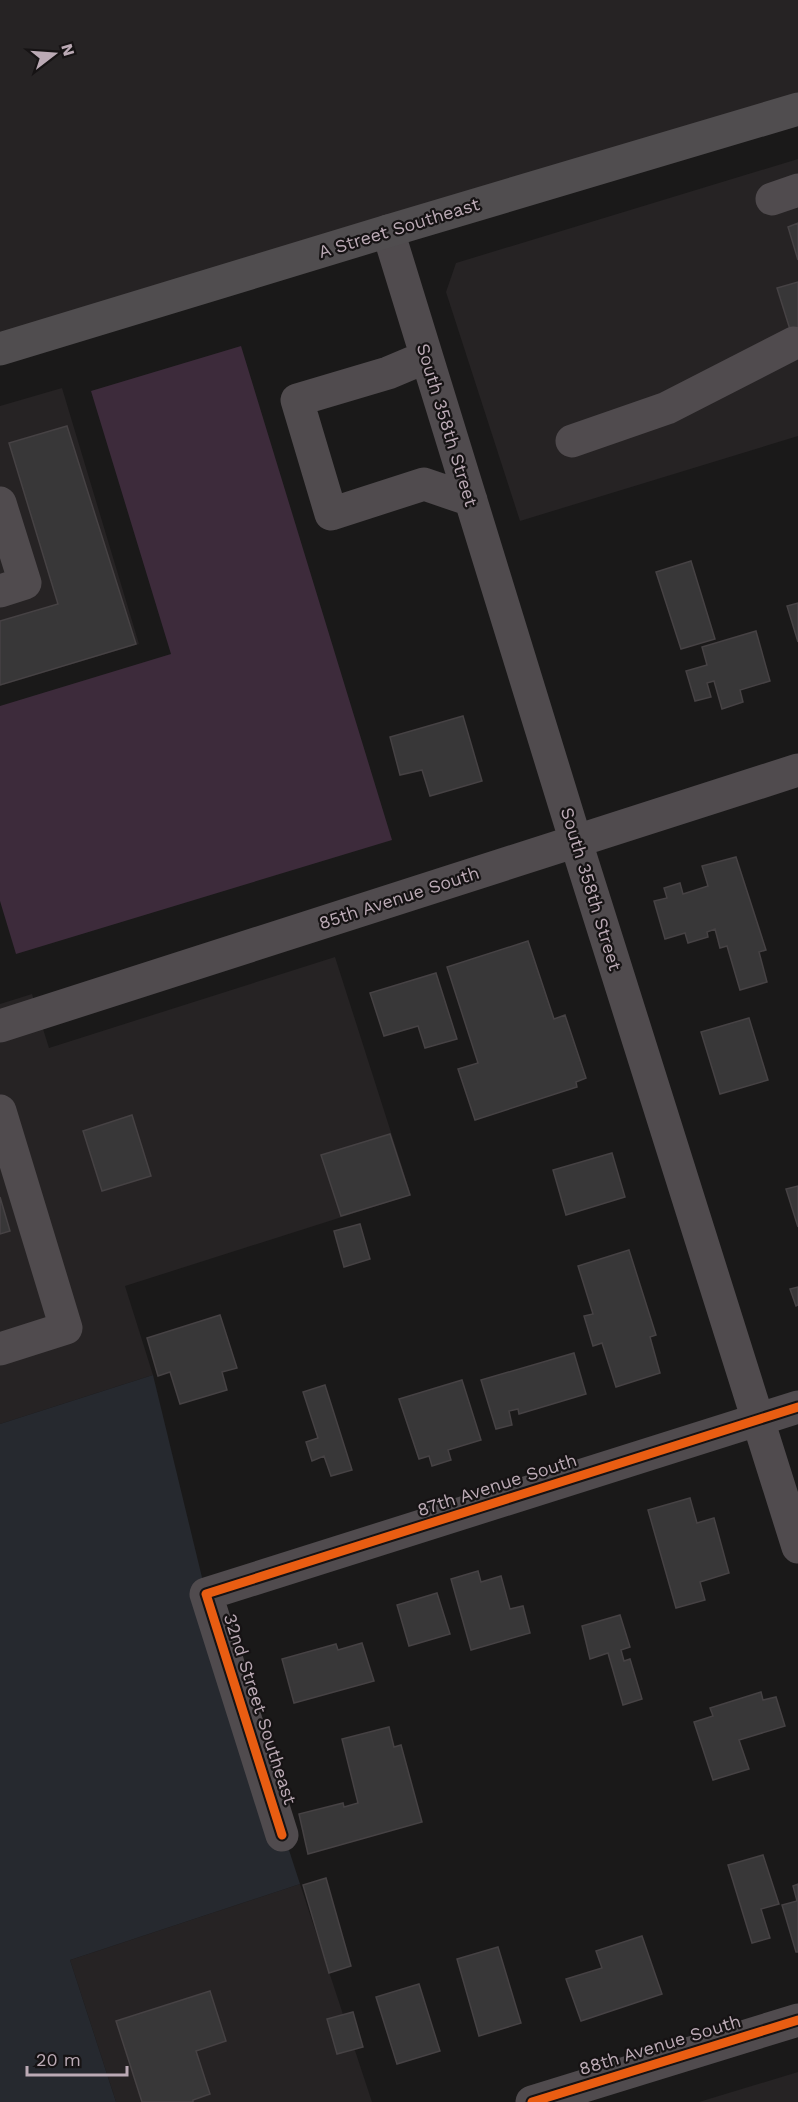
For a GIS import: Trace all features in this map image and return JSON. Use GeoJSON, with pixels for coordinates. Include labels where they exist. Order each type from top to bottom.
{"type":"FeatureCollection","features":[{"type":"Feature","properties":{"kind":"main road","name":"A Street Southeast"},"geometry":{"type":"LineString","coordinates":[[0,349],[798,109]]}},
{"type":"Feature","properties":{"kind":"street","name":"South 358th Street"},"geometry":{"type":"LineString","coordinates":[[388,231],[576,842],[798,1547]]}},
{"type":"Feature","properties":{"kind":"street"},"geometry":{"type":"LineString","coordinates":[[572,441],[667,408],[794,343]]}},
{"type":"Feature","properties":{"kind":"street"},"geometry":{"type":"LineString","coordinates":[[426,357],[388,373],[297,400],[331,514],[424,484],[471,500]]}},
{"type":"Feature","properties":{"kind":"street"},"geometry":{"type":"LineString","coordinates":[[0,503],[25,583],[0,591]]}},
{"type":"Feature","properties":{"kind":"street","name":"85th Avenue South"},"geometry":{"type":"LineString","coordinates":[[0,1026],[798,770]]}},
{"type":"Feature","properties":{"kind":"street"},"geometry":{"type":"LineString","coordinates":[[0,1111],[66,1328],[0,1349]]}},
{"type":"Feature","properties":{"kind":"street","name":"87th Avenue South"},"geometry":{"type":"LineString","coordinates":[[206,1594],[798,1407]]}},
{"type":"Feature","properties":{"kind":"street","name":"32nd Street Southeast"},"geometry":{"type":"LineString","coordinates":[[206,1594],[282,1835]]}},
{"type":"Feature","properties":{"kind":"street","name":"88th Avenue South"},"geometry":{"type":"LineString","coordinates":[[532,2102],[798,2020]]}},
{"type":"Feature","properties":{"kind":"shaded area"},"geometry":{"type":"Polygon","coordinates":[[[0,0],[798,0],[798,109],[0,349],[0,0]]]}},
{"type":"Feature","properties":{"kind":"shaded area"},"geometry":{"type":"Polygon","coordinates":[[[798,159],[798,436],[520,521],[446,292],[456,263],[798,159]]]}},
{"type":"Feature","properties":{"kind":"shaded area"},"geometry":{"type":"Polygon","coordinates":[[[241,346],[392,840],[16,954],[0,901],[0,706],[171,654],[91,391],[241,346]]]}},
{"type":"Feature","properties":{"kind":"shaded area"},"geometry":{"type":"Polygon","coordinates":[[[62,388],[139,644],[0,686],[0,406],[62,388]]]}},
{"type":"Feature","properties":{"kind":"shaded area"},"geometry":{"type":"Polygon","coordinates":[[[335,957],[411,1195],[125,1286],[153,1375],[0,1424],[0,1004],[32,994],[49,1048],[335,957]]]}},
{"type":"Feature","properties":{"kind":"shaded area"},"geometry":{"type":"Polygon","coordinates":[[[153,1375],[206,1594],[300,1884],[70,1960],[116,2102],[0,2102],[0,1424],[153,1375]]]}},
{"type":"Feature","properties":{"kind":"shaded area"},"geometry":{"type":"Polygon","coordinates":[[[300,1884],[372,2102],[116,2102],[70,1960],[300,1884]]]}},
{"type":"Feature","properties":{"kind":"shaded area"},"geometry":{"type":"Polygon","coordinates":[[[798,2072],[798,2102],[699,2102],[798,2072]]]}},
{"type":"Feature","properties":{"kind":"building"},"geometry":{"type":"Polygon","coordinates":[[[798,223],[798,260],[788,227],[798,223]]]}},
{"type":"Feature","properties":{"kind":"building"},"geometry":{"type":"Polygon","coordinates":[[[798,282],[798,355],[777,288],[798,282]]]}},
{"type":"Feature","properties":{"kind":"building"},"geometry":{"type":"Polygon","coordinates":[[[67,426],[136,644],[0,685],[0,621],[58,604],[9,443],[67,426]]]}},
{"type":"Feature","properties":{"kind":"building"},"geometry":{"type":"Polygon","coordinates":[[[691,561],[715,639],[681,649],[656,572],[691,561]]]}},
{"type":"Feature","properties":{"kind":"building"},"geometry":{"type":"Polygon","coordinates":[[[798,603],[798,642],[787,606],[798,603]]]}},
{"type":"Feature","properties":{"kind":"building"},"geometry":{"type":"Polygon","coordinates":[[[756,631],[770,681],[740,690],[743,702],[722,709],[714,681],[707,683],[711,697],[695,701],[686,671],[707,665],[702,647],[756,631]]]}},
{"type":"Feature","properties":{"kind":"building"},"geometry":{"type":"Polygon","coordinates":[[[463,716],[482,781],[430,796],[422,770],[400,775],[390,737],[463,716]]]}},
{"type":"Feature","properties":{"kind":"building"},"geometry":{"type":"Polygon","coordinates":[[[736,857],[766,950],[759,952],[767,982],[740,990],[727,946],[720,948],[715,929],[707,932],[708,937],[688,943],[685,933],[665,939],[654,901],[667,898],[664,888],[680,883],[683,894],[708,886],[702,866],[736,857]]]}},
{"type":"Feature","properties":{"kind":"building"},"geometry":{"type":"Polygon","coordinates":[[[528,941],[554,1019],[565,1015],[586,1078],[576,1082],[577,1087],[475,1120],[458,1069],[478,1063],[447,967],[528,941]]]}},
{"type":"Feature","properties":{"kind":"building"},"geometry":{"type":"Polygon","coordinates":[[[436,973],[457,1039],[425,1048],[418,1026],[384,1036],[370,993],[436,973]]]}},
{"type":"Feature","properties":{"kind":"building"},"geometry":{"type":"Polygon","coordinates":[[[749,1018],[768,1080],[720,1094],[701,1032],[749,1018]]]}},
{"type":"Feature","properties":{"kind":"building"},"geometry":{"type":"Polygon","coordinates":[[[132,1115],[151,1176],[102,1191],[83,1131],[132,1115]]]}},
{"type":"Feature","properties":{"kind":"building"},"geometry":{"type":"Polygon","coordinates":[[[390,1134],[410,1195],[341,1216],[321,1155],[390,1134]]]}},
{"type":"Feature","properties":{"kind":"building"},"geometry":{"type":"Polygon","coordinates":[[[612,1153],[625,1197],[566,1215],[553,1170],[612,1153]]]}},
{"type":"Feature","properties":{"kind":"building"},"geometry":{"type":"Polygon","coordinates":[[[798,1186],[798,1227],[786,1189],[798,1186]]]}},
{"type":"Feature","properties":{"kind":"building"},"geometry":{"type":"Polygon","coordinates":[[[0,1197],[10,1231],[0,1234],[0,1197]]]}},
{"type":"Feature","properties":{"kind":"building"},"geometry":{"type":"Polygon","coordinates":[[[360,1224],[370,1259],[344,1267],[334,1231],[360,1224]]]}},
{"type":"Feature","properties":{"kind":"building"},"geometry":{"type":"Polygon","coordinates":[[[629,1250],[656,1335],[650,1337],[660,1373],[616,1387],[602,1343],[593,1346],[584,1316],[593,1314],[578,1266],[629,1250]]]}},
{"type":"Feature","properties":{"kind":"building"},"geometry":{"type":"Polygon","coordinates":[[[798,1287],[798,1305],[796,1306],[790,1289],[798,1287]]]}},
{"type":"Feature","properties":{"kind":"building"},"geometry":{"type":"Polygon","coordinates":[[[220,1315],[237,1368],[222,1372],[227,1390],[180,1404],[170,1372],[158,1376],[147,1338],[220,1315]]]}},
{"type":"Feature","properties":{"kind":"building"},"geometry":{"type":"Polygon","coordinates":[[[574,1353],[586,1394],[519,1414],[518,1409],[509,1411],[512,1425],[496,1429],[481,1380],[574,1353]]]}},
{"type":"Feature","properties":{"kind":"building"},"geometry":{"type":"Polygon","coordinates":[[[462,1380],[481,1440],[448,1450],[451,1460],[432,1466],[429,1456],[419,1459],[399,1399],[462,1380]]]}},
{"type":"Feature","properties":{"kind":"building"},"geometry":{"type":"Polygon","coordinates":[[[325,1385],[352,1470],[331,1476],[324,1456],[312,1461],[306,1442],[318,1438],[303,1392],[325,1385]]]}},
{"type":"Feature","properties":{"kind":"building"},"geometry":{"type":"Polygon","coordinates":[[[690,1498],[697,1523],[714,1518],[729,1573],[700,1582],[705,1600],[676,1608],[648,1510],[690,1498]]]}},
{"type":"Feature","properties":{"kind":"building"},"geometry":{"type":"Polygon","coordinates":[[[478,1571],[481,1582],[501,1576],[510,1609],[523,1606],[530,1633],[471,1650],[451,1579],[478,1571]]]}},
{"type":"Feature","properties":{"kind":"building"},"geometry":{"type":"Polygon","coordinates":[[[437,1593],[450,1634],[409,1646],[397,1605],[437,1593]]]}},
{"type":"Feature","properties":{"kind":"building"},"geometry":{"type":"Polygon","coordinates":[[[620,1615],[630,1647],[621,1650],[624,1661],[630,1659],[642,1699],[623,1705],[608,1653],[590,1659],[582,1626],[620,1615]]]}},
{"type":"Feature","properties":{"kind":"building"},"geometry":{"type":"Polygon","coordinates":[[[362,1643],[374,1681],[294,1703],[282,1659],[336,1644],[338,1650],[362,1643]]]}},
{"type":"Feature","properties":{"kind":"building"},"geometry":{"type":"Polygon","coordinates":[[[761,1692],[763,1700],[776,1697],[785,1726],[739,1740],[749,1769],[713,1780],[694,1722],[713,1716],[710,1708],[761,1692]]]}},
{"type":"Feature","properties":{"kind":"building"},"geometry":{"type":"Polygon","coordinates":[[[389,1727],[394,1747],[401,1745],[422,1822],[308,1854],[299,1814],[343,1803],[344,1807],[358,1803],[342,1739],[389,1727]]]}},
{"type":"Feature","properties":{"kind":"building"},"geometry":{"type":"Polygon","coordinates":[[[763,1855],[779,1904],[761,1909],[770,1938],[752,1943],[728,1865],[763,1855]]]}},
{"type":"Feature","properties":{"kind":"building"},"geometry":{"type":"Polygon","coordinates":[[[326,1878],[351,1966],[329,1973],[303,1885],[326,1878]]]}},
{"type":"Feature","properties":{"kind":"building"},"geometry":{"type":"Polygon","coordinates":[[[798,1884],[798,1952],[796,1952],[782,1905],[797,1901],[793,1886],[798,1884]]]}},
{"type":"Feature","properties":{"kind":"building"},"geometry":{"type":"Polygon","coordinates":[[[642,1936],[662,1994],[581,2021],[566,1979],[602,1968],[596,1951],[642,1936]]]}},
{"type":"Feature","properties":{"kind":"building"},"geometry":{"type":"Polygon","coordinates":[[[498,1947],[521,2023],[479,2036],[457,1959],[498,1947]]]}},
{"type":"Feature","properties":{"kind":"building"},"geometry":{"type":"Polygon","coordinates":[[[419,1984],[440,2051],[397,2064],[376,1997],[419,1984]]]}},
{"type":"Feature","properties":{"kind":"building"},"geometry":{"type":"Polygon","coordinates":[[[210,1991],[226,2041],[196,2051],[210,2094],[193,2100],[193,2102],[142,2102],[116,2021],[210,1991]]]}},
{"type":"Feature","properties":{"kind":"building"},"geometry":{"type":"Polygon","coordinates":[[[353,2012],[363,2047],[337,2054],[327,2019],[353,2012]]]}},
{"type":"Feature","properties":{"kind":"cycle path"},"geometry":{"type":"LineString","coordinates":[[282,1835],[206,1594],[798,1407]]}},
{"type":"Feature","properties":{"kind":"cycle path"},"geometry":{"type":"LineString","coordinates":[[532,2102],[798,2020]]}}]}
